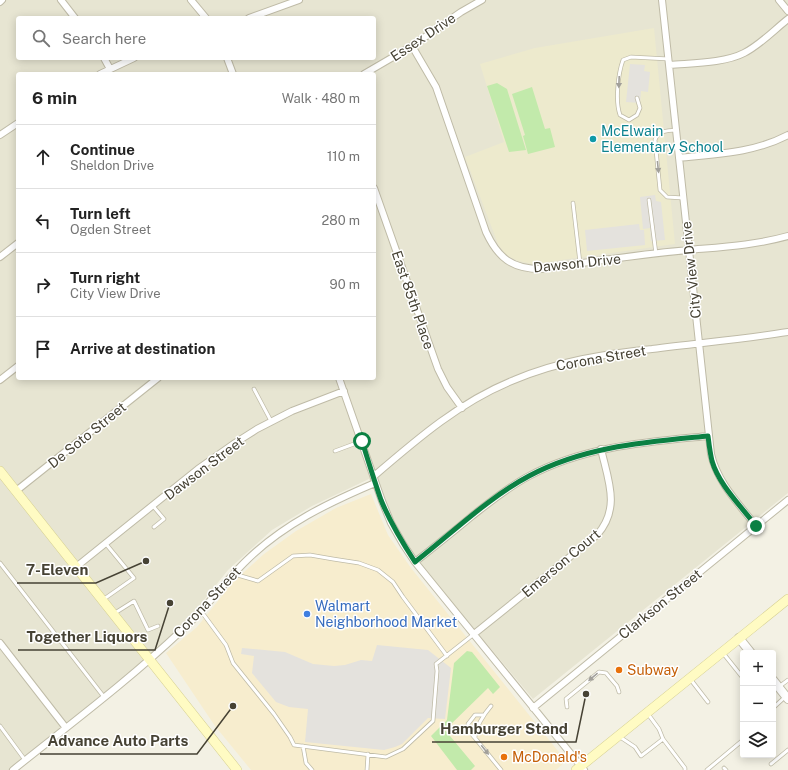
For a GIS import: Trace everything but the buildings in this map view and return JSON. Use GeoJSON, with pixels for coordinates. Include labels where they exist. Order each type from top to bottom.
{"type":"FeatureCollection","features":[{"type":"Feature","properties":{"kind":"main road"},"geometry":{"type":"LineString","coordinates":[[0,471],[237,770]]}},
{"type":"Feature","properties":{"kind":"main road"},"geometry":{"type":"LineString","coordinates":[[580,769],[618,736],[739,638],[787,602]]}},
{"type":"Feature","properties":{"kind":"street"},"geometry":{"type":"LineString","coordinates":[[61,0],[73,16]]}},
{"type":"Feature","properties":{"kind":"street"},"geometry":{"type":"LineString","coordinates":[[192,0],[204,16]]}},
{"type":"Feature","properties":{"kind":"street"},"geometry":{"type":"LineString","coordinates":[[255,16],[299,0]]}},
{"type":"Feature","properties":{"kind":"street","name":"Essex Drive"},"geometry":{"type":"LineString","coordinates":[[367,72],[412,46],[461,12],[482,0]]}},
{"type":"Feature","properties":{"kind":"street","name":"City View Drive"},"geometry":{"type":"LineString","coordinates":[[662,0],[710,454],[716,473],[756,526]]}},
{"type":"Feature","properties":{"kind":"street"},"geometry":{"type":"LineString","coordinates":[[779,0],[788,11]]}},
{"type":"Feature","properties":{"kind":"street"},"geometry":{"type":"LineString","coordinates":[[669,62],[725,59],[743,54],[752,49],[788,19]]}},
{"type":"Feature","properties":{"kind":"street","name":"Dawson Drive"},"geometry":{"type":"LineString","coordinates":[[412,46],[436,87],[486,232],[496,250],[510,263],[523,268],[541,269],[580,263],[740,245],[788,236]]}},
{"type":"Feature","properties":{"kind":"street"},"geometry":{"type":"LineString","coordinates":[[105,60],[110,69]]}},
{"type":"Feature","properties":{"kind":"street"},"geometry":{"type":"LineString","coordinates":[[104,72],[130,60]]}},
{"type":"Feature","properties":{"kind":"street"},"geometry":{"type":"LineString","coordinates":[[228,60],[232,72]]}},
{"type":"Feature","properties":{"kind":"street"},"geometry":{"type":"LineString","coordinates":[[0,135],[16,124]]}},
{"type":"Feature","properties":{"kind":"street"},"geometry":{"type":"LineString","coordinates":[[679,158],[753,149],[788,135]]}},
{"type":"Feature","properties":{"kind":"street","name":"East 85th Place"},"geometry":{"type":"LineString","coordinates":[[376,194],[438,369],[447,387],[462,408]]}},
{"type":"Feature","properties":{"kind":"street"},"geometry":{"type":"LineString","coordinates":[[0,257],[16,245]]}},
{"type":"Feature","properties":{"kind":"street","name":"Corona Street"},"geometry":{"type":"LineString","coordinates":[[374,476],[430,431],[482,395],[513,380],[556,365],[605,354],[788,332]]}},
{"type":"Feature","properties":{"kind":"street"},"geometry":{"type":"LineString","coordinates":[[0,380],[16,368]]}},
{"type":"Feature","properties":{"kind":"street","name":"De Soto Street"},"geometry":{"type":"LineString","coordinates":[[16,492],[156,380]]}},
{"type":"Feature","properties":{"kind":"street"},"geometry":{"type":"LineString","coordinates":[[340,380],[374,476],[375,483],[391,523],[403,544],[415,562],[533,708],[580,769]]}},
{"type":"Feature","properties":{"kind":"street","name":"Dawson Street"},"geometry":{"type":"LineString","coordinates":[[76,567],[198,469],[235,443],[271,421],[344,390]]}},
{"type":"Feature","properties":{"kind":"street"},"geometry":{"type":"LineString","coordinates":[[415,562],[490,501],[539,470],[558,462],[601,449],[639,443],[708,436]]}},
{"type":"Feature","properties":{"kind":"street","name":"Emerson Court"},"geometry":{"type":"LineString","coordinates":[[474,634],[597,535],[603,528],[610,513],[611,497],[601,449]]}},
{"type":"Feature","properties":{"kind":"street","name":"Corona Street"},"geometry":{"type":"LineString","coordinates":[[13,770],[150,659],[201,611],[234,574],[264,544],[305,516],[340,498],[375,483]]}},
{"type":"Feature","properties":{"kind":"street","name":"Clarkson Street"},"geometry":{"type":"LineString","coordinates":[[533,708],[788,500]]}},
{"type":"Feature","properties":{"kind":"street"},"geometry":{"type":"LineString","coordinates":[[739,638],[749,650]]}},
{"type":"Feature","properties":{"kind":"street"},"geometry":{"type":"LineString","coordinates":[[0,643],[66,728]]}},
{"type":"Feature","properties":{"kind":"street"},"geometry":{"type":"LineString","coordinates":[[776,684],[787,698]]}},
{"type":"Feature","properties":{"kind":"lane"},"geometry":{"type":"LineString","coordinates":[[637,98],[640,108],[637,115],[629,120],[620,115],[618,109],[619,72],[623,60],[630,57],[639,57],[669,62]]}},
{"type":"Feature","properties":{"kind":"lane"},"geometry":{"type":"LineString","coordinates":[[676,130],[662,132],[656,137],[655,140],[659,183],[660,190],[667,197],[683,198]]}},
{"type":"Feature","properties":{"kind":"lane"},"geometry":{"type":"LineString","coordinates":[[649,200],[656,254]]}},
{"type":"Feature","properties":{"kind":"lane"},"geometry":{"type":"LineString","coordinates":[[573,203],[580,263]]}},
{"type":"Feature","properties":{"kind":"lane"},"geometry":{"type":"LineString","coordinates":[[254,389],[271,421]]}},
{"type":"Feature","properties":{"kind":"lane"},"geometry":{"type":"LineString","coordinates":[[335,451],[362,441]]}},
{"type":"Feature","properties":{"kind":"lane"},"geometry":{"type":"LineString","coordinates":[[153,506],[164,519],[154,527]]}},
{"type":"Feature","properties":{"kind":"lane"},"geometry":{"type":"LineString","coordinates":[[103,600],[134,578],[106,544]]}},
{"type":"Feature","properties":{"kind":"lane"},"geometry":{"type":"LineString","coordinates":[[234,574],[258,581],[293,556],[304,555],[359,563],[378,570],[393,582],[402,597],[447,656]]}},
{"type":"Feature","properties":{"kind":"lane"},"geometry":{"type":"LineString","coordinates":[[0,563],[104,697]]}},
{"type":"Feature","properties":{"kind":"lane"},"geometry":{"type":"LineString","coordinates":[[114,614],[134,601],[148,630],[158,626]]}},
{"type":"Feature","properties":{"kind":"lane"},"geometry":{"type":"LineString","coordinates":[[201,611],[226,645],[232,663],[274,714],[294,745],[386,757],[403,749],[433,721],[437,671],[436,664],[474,634]]}},
{"type":"Feature","properties":{"kind":"lane"},"geometry":{"type":"LineString","coordinates":[[722,652],[740,674]]}},
{"type":"Feature","properties":{"kind":"lane"},"geometry":{"type":"LineString","coordinates":[[567,707],[566,699],[599,672],[606,673],[617,686],[619,692]]}},
{"type":"Feature","properties":{"kind":"lane"},"geometry":{"type":"LineString","coordinates":[[690,678],[708,702]]}},
{"type":"Feature","properties":{"kind":"lane"},"geometry":{"type":"LineString","coordinates":[[776,684],[788,680]]}},
{"type":"Feature","properties":{"kind":"lane"},"geometry":{"type":"LineString","coordinates":[[776,706],[787,698]]}},
{"type":"Feature","properties":{"kind":"lane"},"geometry":{"type":"LineString","coordinates":[[475,738],[475,732],[483,715],[491,706]]}},
{"type":"Feature","properties":{"kind":"lane"},"geometry":{"type":"LineString","coordinates":[[647,713],[685,770]]}},
{"type":"Feature","properties":{"kind":"lane"},"geometry":{"type":"LineString","coordinates":[[483,715],[476,715],[468,724],[468,729],[501,770]]}},
{"type":"Feature","properties":{"kind":"lane"},"geometry":{"type":"LineString","coordinates":[[0,726],[25,760]]}},
{"type":"Feature","properties":{"kind":"lane"},"geometry":{"type":"LineString","coordinates":[[618,736],[634,747],[642,756],[663,739]]}},
{"type":"Feature","properties":{"kind":"lane"},"geometry":{"type":"LineString","coordinates":[[707,770],[740,742]]}},
{"type":"Feature","properties":{"kind":"lane"},"geometry":{"type":"LineString","coordinates":[[303,746],[306,763],[312,770]]}},
{"type":"Feature","properties":{"kind":"lane"},"geometry":{"type":"LineString","coordinates":[[771,764],[788,750]]}},
{"type":"Feature","properties":{"kind":"lane"},"geometry":{"type":"LineString","coordinates":[[367,770],[368,754]]}},
{"type":"Feature","properties":{"kind":"shaded area"},"geometry":{"type":"Polygon","coordinates":[[[0,0],[788,0],[788,493],[533,699],[397,537],[369,479],[312,506],[272,530],[228,570],[162,652],[17,770],[0,770],[0,0]]]}},
{"type":"Feature","properties":{"kind":"shaded area"},"geometry":{"type":"Polygon","coordinates":[[[654,28],[675,244],[533,264],[518,261],[506,255],[498,244],[465,157],[504,142],[480,64],[535,48],[654,28]]]}},
{"type":"Feature","properties":{"kind":"shaded area"},"geometry":{"type":"Polygon","coordinates":[[[630,64],[645,65],[644,71],[650,72],[648,92],[641,91],[640,103],[626,102],[630,64]]]}},
{"type":"Feature","properties":{"kind":"shaded area"},"geometry":{"type":"Polygon","coordinates":[[[655,195],[656,201],[661,202],[665,240],[651,241],[650,228],[643,229],[640,197],[655,195]]]}},
{"type":"Feature","properties":{"kind":"shaded area"},"geometry":{"type":"Polygon","coordinates":[[[639,224],[640,230],[644,230],[645,245],[587,251],[585,230],[639,224]]]}},
{"type":"Feature","properties":{"kind":"shaded area"},"geometry":{"type":"Polygon","coordinates":[[[371,494],[388,535],[411,568],[566,761],[556,770],[251,770],[215,726],[166,653],[197,627],[234,581],[264,554],[296,531],[336,508],[371,494]]]}},
{"type":"Feature","properties":{"kind":"shaded area"},"geometry":{"type":"Polygon","coordinates":[[[377,645],[428,650],[451,668],[445,719],[428,718],[402,744],[384,750],[305,742],[308,709],[289,707],[276,702],[252,673],[254,656],[241,654],[242,648],[285,652],[313,664],[334,666],[345,665],[361,660],[372,661],[377,645]]]}},
{"type":"Feature","properties":{"kind":"green space"},"geometry":{"type":"Polygon","coordinates":[[[497,83],[507,89],[526,150],[509,152],[487,86],[497,83]]]}},
{"type":"Feature","properties":{"kind":"green space"},"geometry":{"type":"Polygon","coordinates":[[[532,87],[545,129],[550,128],[555,147],[528,154],[523,136],[525,135],[512,94],[532,87]]]}},
{"type":"Feature","properties":{"kind":"green space"},"geometry":{"type":"Polygon","coordinates":[[[467,651],[472,652],[500,687],[493,694],[488,688],[445,730],[475,766],[471,770],[457,770],[431,736],[447,720],[454,663],[467,651]]]}},
{"type":"Feature","properties":{"kind":"place","name":"McElwain Elementary School"},"geometry":{"type":"Point","coordinates":[593,139]}},
{"type":"Feature","properties":{"kind":"place","name":"7-Eleven"},"geometry":{"type":"Point","coordinates":[146,561]}},
{"type":"Feature","properties":{"kind":"place","name":"Together Liquors"},"geometry":{"type":"Point","coordinates":[170,603]}},
{"type":"Feature","properties":{"kind":"place","name":"Walmart Neighborhood Market"},"geometry":{"type":"Point","coordinates":[307,614]}},
{"type":"Feature","properties":{"kind":"place","name":"Subway"},"geometry":{"type":"Point","coordinates":[619,670]}},
{"type":"Feature","properties":{"kind":"place","name":"Hamburger Stand"},"geometry":{"type":"Point","coordinates":[586,694]}},
{"type":"Feature","properties":{"kind":"place","name":"Advance Auto Parts"},"geometry":{"type":"Point","coordinates":[233,706]}},
{"type":"Feature","properties":{"kind":"place","name":"McDonald's"},"geometry":{"type":"Point","coordinates":[504,757]}},
{"type":"Feature","properties":{"kind":"route"},"geometry":{"type":"LineString","coordinates":[[362,441],[375,483],[391,523],[415,562],[490,501],[527,476],[558,462],[576,456],[601,449],[639,443],[708,436],[710,454],[716,473],[756,526]]}}]}
